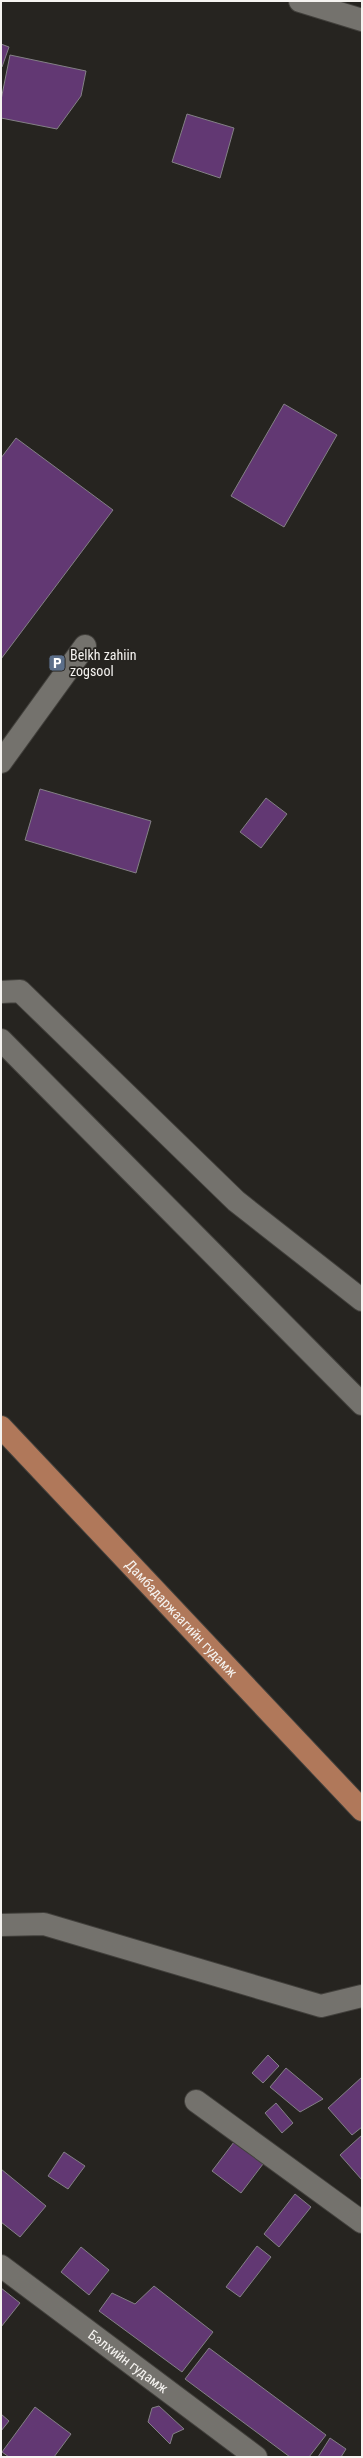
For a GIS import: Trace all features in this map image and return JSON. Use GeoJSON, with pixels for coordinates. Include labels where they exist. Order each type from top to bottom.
{"type":"FeatureCollection","features":[{"type":"Feature","properties":{"kind":"main road","name":"Дамбадаржаагийн гудамж"},"geometry":{"type":"LineString","coordinates":[[1,1427],[362,1810]]}},
{"type":"Feature","properties":{"kind":"street"},"geometry":{"type":"LineString","coordinates":[[300,1],[362,20]]}},
{"type":"Feature","properties":{"kind":"street"},"geometry":{"type":"LineString","coordinates":[[1,762],[85,646]]}},
{"type":"Feature","properties":{"kind":"street"},"geometry":{"type":"LineString","coordinates":[[1,992],[20,991],[236,1201],[362,1300]]}},
{"type":"Feature","properties":{"kind":"street"},"geometry":{"type":"LineString","coordinates":[[1,1040],[362,1404]]}},
{"type":"Feature","properties":{"kind":"street"},"geometry":{"type":"LineString","coordinates":[[1,1925],[44,1924],[321,2006],[362,1996]]}},
{"type":"Feature","properties":{"kind":"street"},"geometry":{"type":"LineString","coordinates":[[196,2101],[362,2222]]}},
{"type":"Feature","properties":{"kind":"street","name":"Бэлхийн гудамж"},"geometry":{"type":"LineString","coordinates":[[1,2266],[256,2457]]}},
{"type":"Feature","properties":{"kind":"building"},"geometry":{"type":"Polygon","coordinates":[[[1,44],[9,47],[2,67],[1,67],[1,44]]]}},
{"type":"Feature","properties":{"kind":"building"},"geometry":{"type":"Polygon","coordinates":[[[10,55],[86,71],[81,96],[57,129],[1,118],[1,100],[10,55]]]}},
{"type":"Feature","properties":{"kind":"building"},"geometry":{"type":"Polygon","coordinates":[[[187,114],[234,128],[220,178],[172,162],[187,114]]]}},
{"type":"Feature","properties":{"kind":"building"},"geometry":{"type":"Polygon","coordinates":[[[284,404],[337,435],[284,527],[231,496],[284,404]]]}},
{"type":"Feature","properties":{"kind":"building"},"geometry":{"type":"Polygon","coordinates":[[[16,438],[113,510],[1,659],[1,458],[16,438]]]}},
{"type":"Feature","properties":{"kind":"building"},"geometry":{"type":"Polygon","coordinates":[[[40,789],[151,821],[136,873],[25,840],[40,789]]]}},
{"type":"Feature","properties":{"kind":"building"},"geometry":{"type":"Polygon","coordinates":[[[266,798],[287,814],[261,848],[240,832],[266,798]]]}},
{"type":"Feature","properties":{"kind":"building"},"geometry":{"type":"Polygon","coordinates":[[[268,2055],[279,2066],[263,2083],[252,2073],[268,2055]]]}},
{"type":"Feature","properties":{"kind":"building"},"geometry":{"type":"Polygon","coordinates":[[[286,2068],[323,2099],[300,2112],[270,2087],[286,2068]]]}},
{"type":"Feature","properties":{"kind":"building"},"geometry":{"type":"Polygon","coordinates":[[[362,2077],[362,2127],[352,2135],[328,2108],[362,2077]]]}},
{"type":"Feature","properties":{"kind":"building"},"geometry":{"type":"Polygon","coordinates":[[[276,2103],[293,2123],[282,2133],[265,2113],[276,2103]]]}},
{"type":"Feature","properties":{"kind":"building"},"geometry":{"type":"Polygon","coordinates":[[[362,2135],[362,2180],[340,2155],[362,2135]]]}},
{"type":"Feature","properties":{"kind":"building"},"geometry":{"type":"Polygon","coordinates":[[[234,2142],[263,2164],[241,2193],[212,2171],[234,2142]]]}},
{"type":"Feature","properties":{"kind":"building"},"geometry":{"type":"Polygon","coordinates":[[[64,2152],[85,2166],[68,2189],[48,2176],[64,2152]]]}},
{"type":"Feature","properties":{"kind":"building"},"geometry":{"type":"Polygon","coordinates":[[[1,2169],[46,2206],[20,2237],[1,2222],[1,2169]]]}},
{"type":"Feature","properties":{"kind":"building"},"geometry":{"type":"Polygon","coordinates":[[[295,2194],[311,2207],[279,2247],[264,2234],[295,2194]]]}},
{"type":"Feature","properties":{"kind":"building"},"geometry":{"type":"Polygon","coordinates":[[[257,2246],[271,2257],[240,2297],[226,2287],[257,2246]]]}},
{"type":"Feature","properties":{"kind":"building"},"geometry":{"type":"Polygon","coordinates":[[[81,2247],[109,2270],[89,2295],[61,2272],[81,2247]]]}},
{"type":"Feature","properties":{"kind":"building"},"geometry":{"type":"Polygon","coordinates":[[[154,2286],[213,2332],[182,2372],[99,2311],[112,2293],[135,2304],[154,2286]]]}},
{"type":"Feature","properties":{"kind":"building"},"geometry":{"type":"Polygon","coordinates":[[[1,2288],[20,2303],[1,2327],[1,2288]]]}},
{"type":"Feature","properties":{"kind":"building"},"geometry":{"type":"Polygon","coordinates":[[[209,2348],[326,2435],[309,2457],[290,2457],[185,2379],[209,2348]]]}},
{"type":"Feature","properties":{"kind":"building"},"geometry":{"type":"Polygon","coordinates":[[[159,2406],[184,2429],[173,2434],[170,2444],[148,2422],[152,2408],[159,2406]]]}},
{"type":"Feature","properties":{"kind":"building"},"geometry":{"type":"Polygon","coordinates":[[[35,2407],[71,2434],[54,2457],[9,2457],[2,2452],[35,2407]]]}},
{"type":"Feature","properties":{"kind":"building"},"geometry":{"type":"Polygon","coordinates":[[[1,2414],[9,2421],[1,2431],[1,2414]]]}},
{"type":"Feature","properties":{"kind":"building"},"geometry":{"type":"Polygon","coordinates":[[[330,2438],[346,2449],[341,2457],[318,2457],[330,2438]]]}},
{"type":"Feature","properties":{"kind":"place","name":"Belkh zahiin zogsool"},"geometry":{"type":"Point","coordinates":[57,663]}}]}
